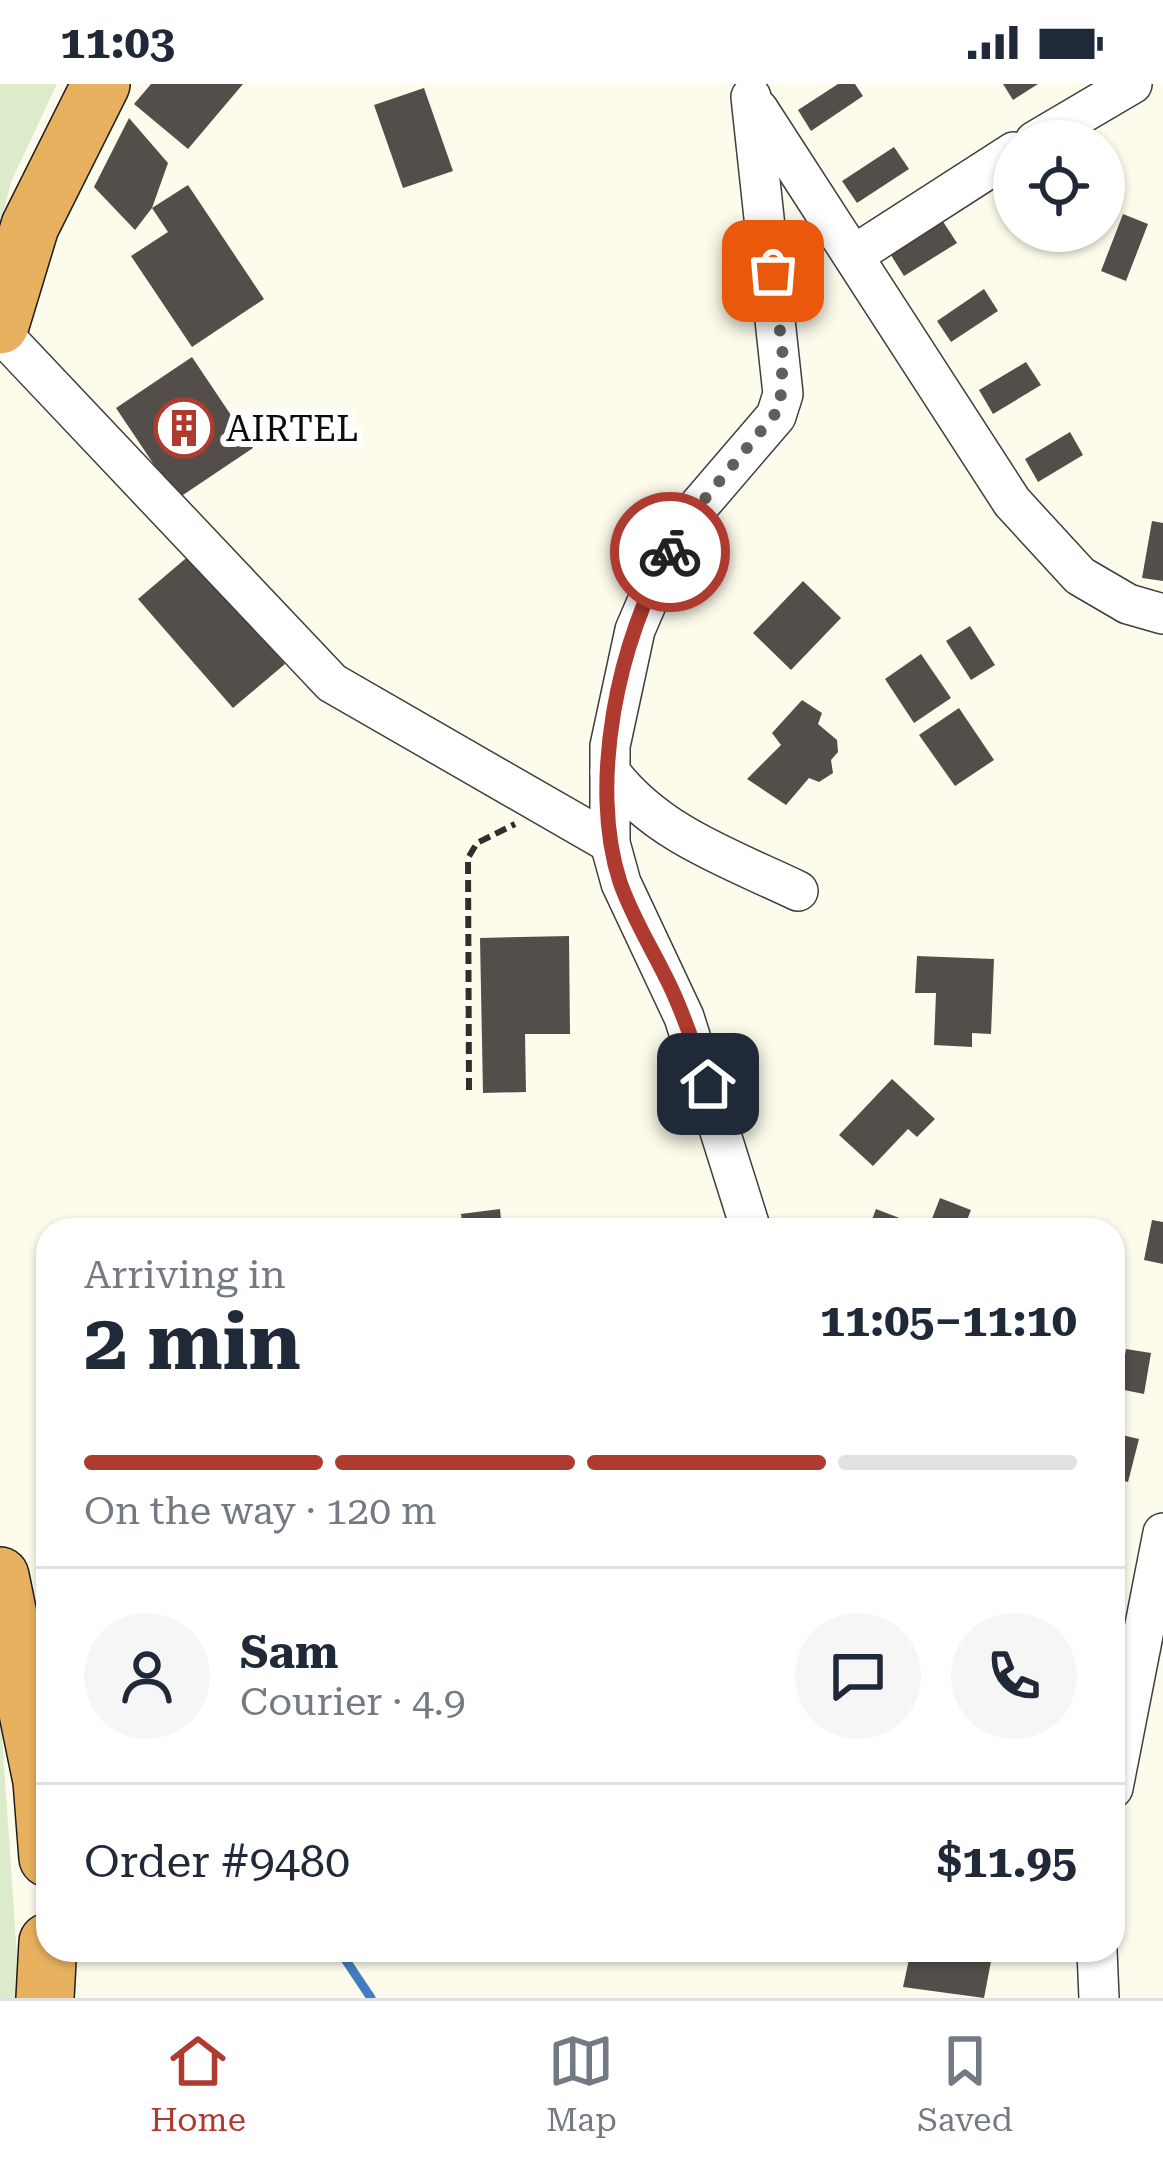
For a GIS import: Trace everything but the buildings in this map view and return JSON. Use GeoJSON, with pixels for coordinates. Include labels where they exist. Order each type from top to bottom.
{"type":"FeatureCollection","features":[{"type":"Feature","properties":{"kind":"highway"},"geometry":{"type":"LineString","coordinates":[[0,328],[30,226],[100,84]]}},
{"type":"Feature","properties":{"kind":"highway"},"geometry":{"type":"LineString","coordinates":[[0,1576],[36,1756]]}},
{"type":"Feature","properties":{"kind":"highway"},"geometry":{"type":"LineString","coordinates":[[45,1998],[47,1962]]}},
{"type":"Feature","properties":{"kind":"street"},"geometry":{"type":"LineString","coordinates":[[1071,120],[1132,84]]}},
{"type":"Feature","properties":{"kind":"street"},"geometry":{"type":"LineString","coordinates":[[747,91],[1012,502],[1080,576],[1128,604],[1163,614]]}},
{"type":"Feature","properties":{"kind":"street"},"geometry":{"type":"LineString","coordinates":[[747,91],[783,394],[776,416],[698,507],[664,563],[635,630],[618,693],[609,836],[620,883],[684,1017],[748,1218]]}},
{"type":"Feature","properties":{"kind":"street"},"geometry":{"type":"LineString","coordinates":[[854,256],[993,166]]}},
{"type":"Feature","properties":{"kind":"street"},"geometry":{"type":"LineString","coordinates":[[0,328],[332,683],[544,808],[609,836],[651,818]]}},
{"type":"Feature","properties":{"kind":"street"},"geometry":{"type":"LineString","coordinates":[[610,772],[651,818],[798,891]]}},
{"type":"Feature","properties":{"kind":"street"},"geometry":{"type":"LineString","coordinates":[[1125,1727],[1163,1533]]}},
{"type":"Feature","properties":{"kind":"path"},"geometry":{"type":"LineString","coordinates":[[469,1090],[468,858],[477,843],[544,808]]}},
{"type":"Feature","properties":{"kind":"green space"},"geometry":{"type":"Polygon","coordinates":[[[0,84],[57,84],[11,182],[0,226],[0,84]]]}},
{"type":"Feature","properties":{"kind":"green space"},"geometry":{"type":"Polygon","coordinates":[[[0,1705],[19,1986],[17,1998],[0,1998],[0,1705]]]}},
{"type":"Feature","properties":{"kind":"waterway"},"geometry":{"type":"LineString","coordinates":[[347,1962],[371,1998]]}},
{"type":"Feature","properties":{"kind":"way so far"},"geometry":{"type":"LineString","coordinates":[[670,552],[698,507],[780,408],[783,357],[773,271]]}},
{"type":"Feature","properties":{"kind":"place","name":"AIRTEL"},"geometry":{"type":"Point","coordinates":[184,428]}},
{"type":"Feature","properties":{"kind":"route"},"geometry":{"type":"LineString","coordinates":[[670,552],[635,630],[612,715],[610,843],[620,883],[670,985],[708,1084]]}}]}
